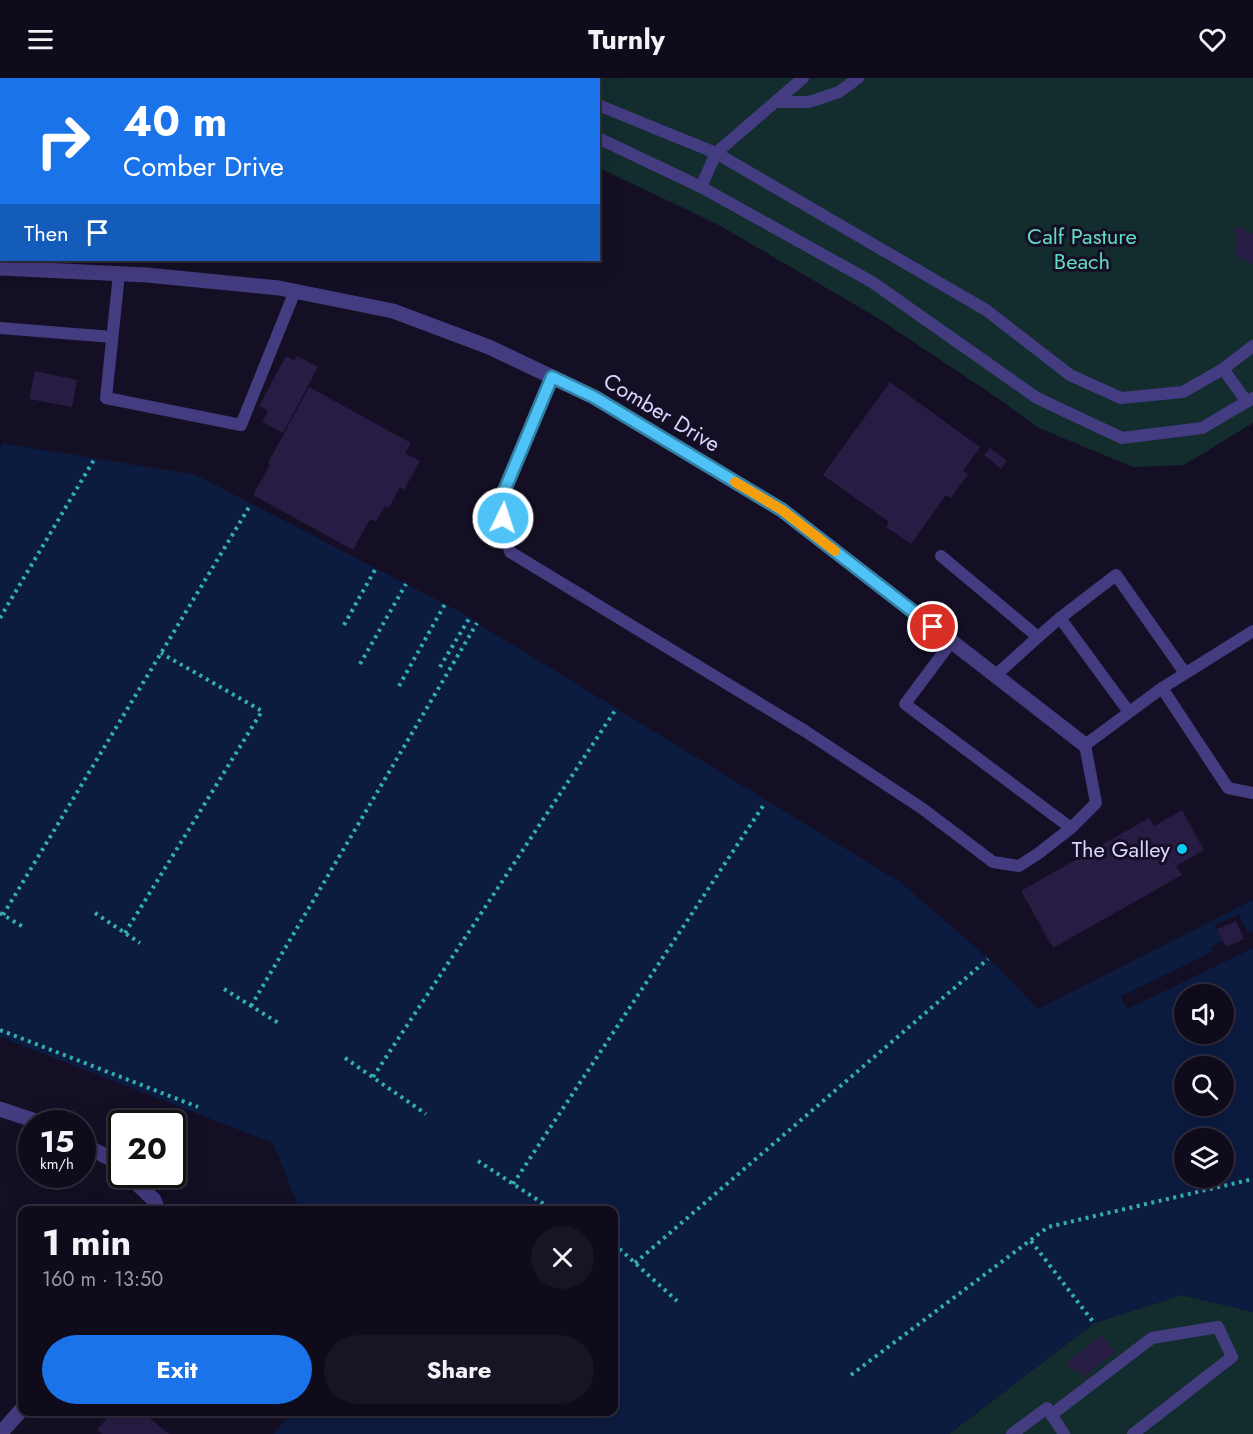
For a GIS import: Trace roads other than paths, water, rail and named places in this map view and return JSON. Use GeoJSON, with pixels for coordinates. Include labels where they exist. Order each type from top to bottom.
{"type":"FeatureCollection","features":[{"type":"Feature","properties":{"kind":"street","name":"Comber Drive"},"geometry":{"type":"LineString","coordinates":[[0,268],[119,274],[279,288],[393,311],[489,347],[594,397],[782,510],[1085,745]]}},
{"type":"Feature","properties":{"kind":"street"},"geometry":{"type":"LineString","coordinates":[[0,1109],[18,1115]]}},
{"type":"Feature","properties":{"kind":"street"},"geometry":{"type":"LineString","coordinates":[[142,1188],[154,1200],[156,1206]]}},
{"type":"Feature","properties":{"kind":"street"},"geometry":{"type":"LineString","coordinates":[[0,1434],[18,1414]]}},
{"type":"Feature","properties":{"kind":"lane"},"geometry":{"type":"LineString","coordinates":[[701,187],[716,153],[803,78]]}},
{"type":"Feature","properties":{"kind":"lane"},"geometry":{"type":"LineString","coordinates":[[776,102],[809,102],[839,92],[858,78]]}},
{"type":"Feature","properties":{"kind":"lane"},"geometry":{"type":"LineString","coordinates":[[600,106],[716,153],[986,310],[1070,375],[1122,398],[1183,392],[1223,369],[1253,346]]}},
{"type":"Feature","properties":{"kind":"lane"},"geometry":{"type":"LineString","coordinates":[[600,139],[701,187],[872,282],[1037,398],[1122,438],[1202,428],[1250,400],[1223,369]]}},
{"type":"Feature","properties":{"kind":"lane"},"geometry":{"type":"LineString","coordinates":[[119,274],[106,398],[242,425],[295,291]]}},
{"type":"Feature","properties":{"kind":"lane"},"geometry":{"type":"LineString","coordinates":[[0,328],[112,338]]}},
{"type":"Feature","properties":{"kind":"lane"},"geometry":{"type":"LineString","coordinates":[[552,377],[500,501],[510,552],[806,731],[923,809],[993,862],[1019,866],[1071,828],[1096,803],[1085,745],[1162,687],[1253,631]]}},
{"type":"Feature","properties":{"kind":"lane"},"geometry":{"type":"LineString","coordinates":[[941,556],[1038,637]]}},
{"type":"Feature","properties":{"kind":"lane"},"geometry":{"type":"LineString","coordinates":[[996,675],[1060,618],[1116,575],[1185,673]]}},
{"type":"Feature","properties":{"kind":"lane"},"geometry":{"type":"LineString","coordinates":[[1060,618],[1129,711]]}},
{"type":"Feature","properties":{"kind":"lane"},"geometry":{"type":"LineString","coordinates":[[952,641],[905,705],[1071,828]]}},
{"type":"Feature","properties":{"kind":"lane"},"geometry":{"type":"LineString","coordinates":[[1162,687],[1228,788],[1253,793]]}},
{"type":"Feature","properties":{"kind":"lane"},"geometry":{"type":"LineString","coordinates":[[1012,1434],[1049,1411],[1152,1338],[1218,1327],[1232,1357],[1133,1434]]}},
{"type":"Feature","properties":{"kind":"lane"},"geometry":{"type":"LineString","coordinates":[[1049,1411],[1064,1434]]}},
{"type":"Feature","properties":{"kind":"water"},"geometry":{"type":"Polygon","coordinates":[[[2,443],[196,475],[470,617],[900,882],[997,966],[1038,1009],[1253,900],[1253,1312],[1182,1295],[1094,1323],[949,1434],[273,1434],[289,1416],[618,1416],[618,1206],[298,1206],[273,1143],[0,1037],[0,447],[2,443]]]}},
{"type":"Feature","properties":{"kind":"place","name":"The Galley"},"geometry":{"type":"Point","coordinates":[1182,849]}},
{"type":"Feature","properties":{"kind":"park label","name":"Calf Pasture Beach"},"geometry":{"type":"Point","coordinates":[1082,248]}}]}
